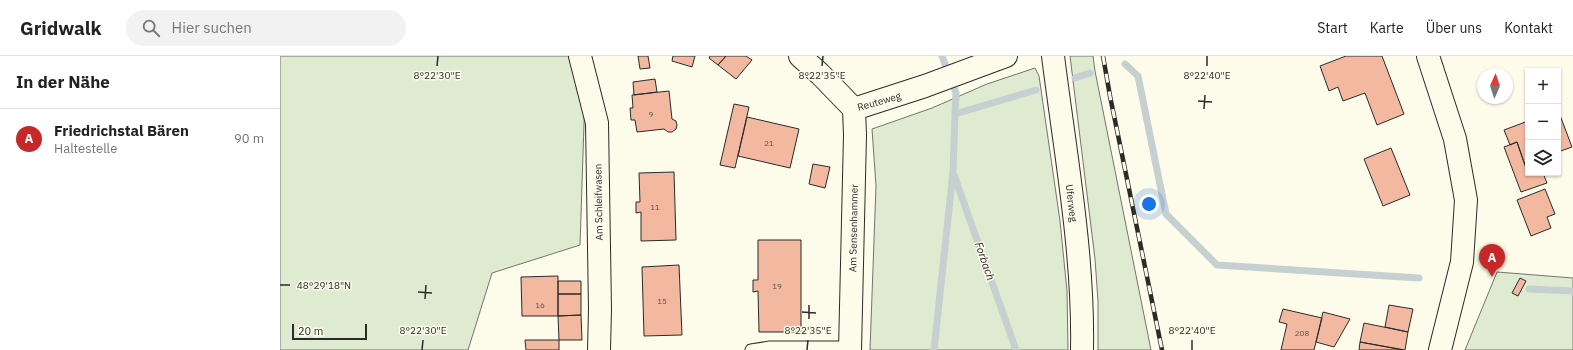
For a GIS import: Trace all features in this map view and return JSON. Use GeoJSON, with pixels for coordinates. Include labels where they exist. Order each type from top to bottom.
{"type":"FeatureCollection","features":[{"type":"Feature","properties":{"kind":"street","name":"Am Schleifwasen"},"geometry":{"type":"LineString","coordinates":[[580,56],[597,122],[600,309],[599,350]]}},
{"type":"Feature","properties":{"kind":"street","name":"Reuteweg"},"geometry":{"type":"LineString","coordinates":[[800,56],[854,109],[925,86],[1006,56]]}},
{"type":"Feature","properties":{"kind":"street","name":"Uferweg"},"geometry":{"type":"LineString","coordinates":[[1053,56],[1074,218],[1082,319],[1082,350]]}},
{"type":"Feature","properties":{"kind":"street"},"geometry":{"type":"LineString","coordinates":[[1428,56],[1455,139],[1466,200],[1462,262],[1440,350]]}},
{"type":"Feature","properties":{"kind":"street","name":"Am Sensenhammer"},"geometry":{"type":"LineString","coordinates":[[850,349],[855,135],[854,109]]}},
{"type":"Feature","properties":{"kind":"lane","name":"Am Sensenhammer"},"geometry":{"type":"LineString","coordinates":[[751,350],[770,347],[850,349]]}},
{"type":"Feature","properties":{"kind":"green space"},"geometry":{"type":"Polygon","coordinates":[[[280,56],[572,56],[585,94],[580,245],[492,273],[468,350],[280,350],[280,56]]]}},
{"type":"Feature","properties":{"kind":"green space"},"geometry":{"type":"Polygon","coordinates":[[[1070,56],[1093,56],[1151,350],[1098,350],[1098,301],[1095,259],[1070,56]]]}},
{"type":"Feature","properties":{"kind":"green space"},"geometry":{"type":"Polygon","coordinates":[[[1035,68],[1039,76],[1060,221],[1067,291],[1068,350],[870,350],[876,186],[872,129],[932,108],[987,84],[1035,68]]]}},
{"type":"Feature","properties":{"kind":"green space"},"geometry":{"type":"Polygon","coordinates":[[[1497,272],[1573,278],[1573,350],[1465,350],[1497,272]]]}},
{"type":"Feature","properties":{"kind":"building"},"geometry":{"type":"Polygon","coordinates":[[[638,56],[648,56],[650,68],[640,69],[638,56]]]}},
{"type":"Feature","properties":{"kind":"building"},"geometry":{"type":"Polygon","coordinates":[[[673,56],[695,56],[692,67],[672,61],[673,56]]]}},
{"type":"Feature","properties":{"kind":"building"},"geometry":{"type":"Polygon","coordinates":[[[710,56],[726,56],[718,65],[709,58],[710,56]]]}},
{"type":"Feature","properties":{"kind":"building"},"geometry":{"type":"Polygon","coordinates":[[[726,56],[746,56],[752,60],[736,79],[718,65],[726,56]]]}},
{"type":"Feature","properties":{"kind":"building"},"geometry":{"type":"Polygon","coordinates":[[[1346,56],[1382,56],[1404,114],[1377,125],[1365,93],[1343,101],[1338,87],[1329,91],[1320,66],[1346,56]]]}},
{"type":"Feature","properties":{"kind":"building"},"geometry":{"type":"Polygon","coordinates":[[[655,79],[657,92],[634,95],[633,82],[655,79]]]}},
{"type":"Feature","properties":{"kind":"building"},"geometry":{"type":"Polygon","coordinates":[[[669,91],[672,119],[676,121],[676,129],[672,132],[668,132],[664,129],[637,132],[635,120],[631,120],[630,108],[633,108],[632,95],[669,91]]]}},
{"type":"Feature","properties":{"kind":"building"},"geometry":{"type":"Polygon","coordinates":[[[734,104],[749,107],[735,168],[720,165],[734,104]]]}},
{"type":"Feature","properties":{"kind":"building"},"geometry":{"type":"Polygon","coordinates":[[[747,117],[799,129],[790,168],[738,156],[747,117]]]}},
{"type":"Feature","properties":{"kind":"building"},"geometry":{"type":"Polygon","coordinates":[[[1561,118],[1572,147],[1561,151],[1561,118]]]}},
{"type":"Feature","properties":{"kind":"building"},"geometry":{"type":"Polygon","coordinates":[[[1525,122],[1525,165],[1517,142],[1510,145],[1504,130],[1525,122]]]}},
{"type":"Feature","properties":{"kind":"building"},"geometry":{"type":"Polygon","coordinates":[[[1517,142],[1525,165],[1525,176],[1544,176],[1547,183],[1521,192],[1504,147],[1517,142]]]}},
{"type":"Feature","properties":{"kind":"building"},"geometry":{"type":"Polygon","coordinates":[[[1391,148],[1410,195],[1383,206],[1364,159],[1391,148]]]}},
{"type":"Feature","properties":{"kind":"building"},"geometry":{"type":"Polygon","coordinates":[[[813,164],[830,167],[825,188],[809,184],[813,164]]]}},
{"type":"Feature","properties":{"kind":"building"},"geometry":{"type":"Polygon","coordinates":[[[674,172],[676,240],[641,241],[641,212],[636,213],[636,202],[640,202],[639,173],[674,172]]]}},
{"type":"Feature","properties":{"kind":"building"},"geometry":{"type":"Polygon","coordinates":[[[1545,189],[1555,214],[1547,217],[1551,228],[1531,236],[1517,200],[1545,189]]]}},
{"type":"Feature","properties":{"kind":"building"},"geometry":{"type":"Polygon","coordinates":[[[758,240],[801,240],[801,332],[759,332],[758,291],[753,292],[753,280],[758,280],[758,240]]]}},
{"type":"Feature","properties":{"kind":"building"},"geometry":{"type":"Polygon","coordinates":[[[679,265],[682,335],[644,336],[642,267],[679,265]]]}},
{"type":"Feature","properties":{"kind":"building"},"geometry":{"type":"Polygon","coordinates":[[[558,276],[558,316],[522,316],[521,277],[558,276]]]}},
{"type":"Feature","properties":{"kind":"building"},"geometry":{"type":"Polygon","coordinates":[[[1520,278],[1526,281],[1518,296],[1512,293],[1520,278]]]}},
{"type":"Feature","properties":{"kind":"building"},"geometry":{"type":"Polygon","coordinates":[[[558,281],[581,281],[581,294],[558,294],[558,281]]]}},
{"type":"Feature","properties":{"kind":"building"},"geometry":{"type":"Polygon","coordinates":[[[558,294],[581,294],[581,315],[558,316],[558,294]]]}},
{"type":"Feature","properties":{"kind":"building"},"geometry":{"type":"Polygon","coordinates":[[[1389,305],[1413,309],[1408,332],[1385,327],[1389,305]]]}},
{"type":"Feature","properties":{"kind":"building"},"geometry":{"type":"Polygon","coordinates":[[[1283,309],[1322,318],[1314,350],[1281,350],[1287,324],[1279,322],[1283,309]]]}},
{"type":"Feature","properties":{"kind":"building"},"geometry":{"type":"Polygon","coordinates":[[[1323,312],[1350,319],[1334,347],[1316,342],[1323,312]]]}},
{"type":"Feature","properties":{"kind":"building"},"geometry":{"type":"Polygon","coordinates":[[[581,315],[582,340],[559,340],[558,316],[581,315]]]}},
{"type":"Feature","properties":{"kind":"building"},"geometry":{"type":"Polygon","coordinates":[[[1364,323],[1408,332],[1405,350],[1360,342],[1364,323]]]}},
{"type":"Feature","properties":{"kind":"building"},"geometry":{"type":"Polygon","coordinates":[[[525,340],[559,340],[559,350],[526,350],[525,340]]]}},
{"type":"Feature","properties":{"kind":"building"},"geometry":{"type":"Polygon","coordinates":[[[1360,342],[1403,350],[1359,350],[1360,342]]]}},
{"type":"Feature","properties":{"kind":"waterway","name":"Forbach"},"geometry":{"type":"LineString","coordinates":[[934,350],[953,172],[956,93],[942,56]]}},
{"type":"Feature","properties":{"kind":"waterway"},"geometry":{"type":"LineString","coordinates":[[1125,64],[1138,76],[1166,214],[1217,265],[1419,278]]}},
{"type":"Feature","properties":{"kind":"waterway"},"geometry":{"type":"LineString","coordinates":[[1075,78],[1090,73]]}},
{"type":"Feature","properties":{"kind":"waterway"},"geometry":{"type":"LineString","coordinates":[[955,114],[1036,90]]}},
{"type":"Feature","properties":{"kind":"waterway","name":"Forbach"},"geometry":{"type":"LineString","coordinates":[[954,175],[1016,350]]}},
{"type":"Feature","properties":{"kind":"waterway"},"geometry":{"type":"LineString","coordinates":[[1529,289],[1573,291]]}},
{"type":"Feature","properties":{"kind":"railway"},"geometry":{"type":"LineString","coordinates":[[1103,56],[1162,350]]}},
{"type":"Feature","properties":{"kind":"place","name":"Friedrichstal Bären"},"geometry":{"type":"Point","coordinates":[1492,277]}}]}
